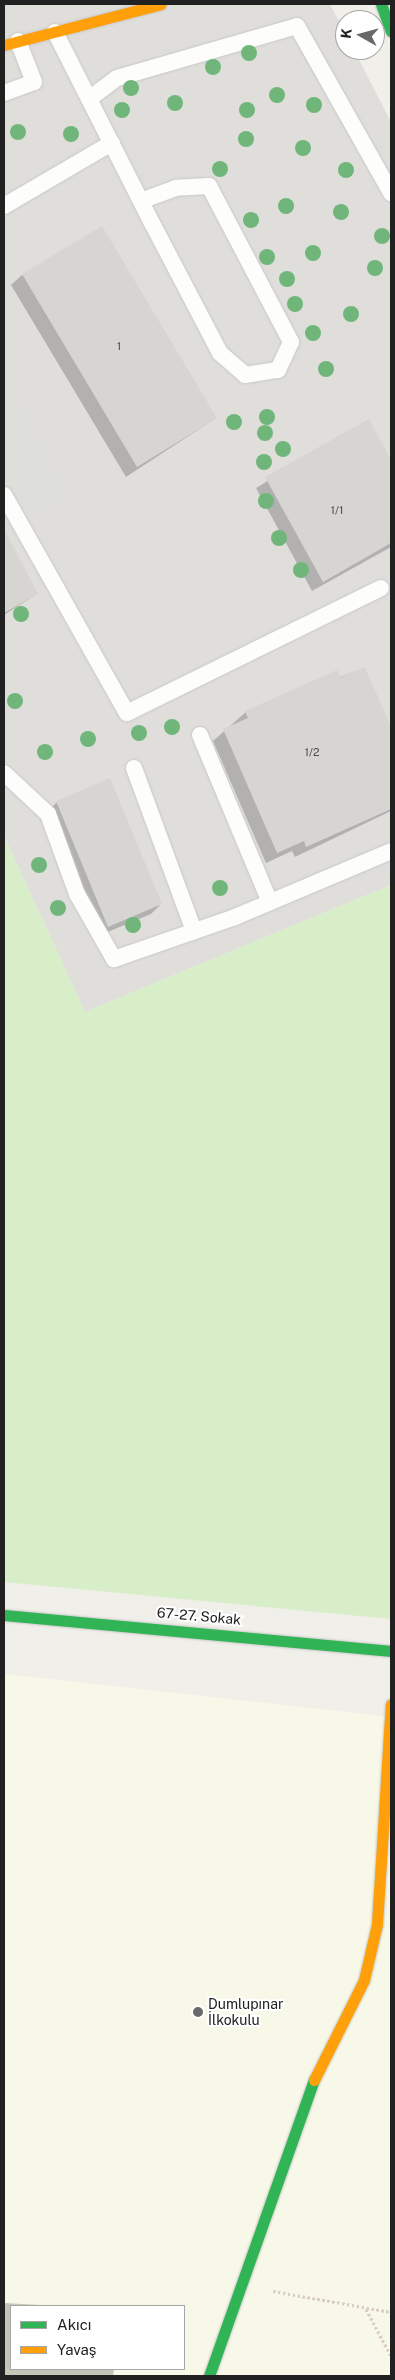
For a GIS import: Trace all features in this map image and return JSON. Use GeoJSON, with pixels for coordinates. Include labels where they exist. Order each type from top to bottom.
{"type":"FeatureCollection","features":[{"type":"Feature","properties":{"kind":"street"},"geometry":{"type":"LineString","coordinates":[[11,43],[161,4]]}},
{"type":"Feature","properties":{"kind":"street"},"geometry":{"type":"LineString","coordinates":[[381,4],[391,31]]}},
{"type":"Feature","properties":{"kind":"street","name":"67-27. Sokak"},"geometry":{"type":"LineString","coordinates":[[4,1614],[391,1651]]}},
{"type":"Feature","properties":{"kind":"street"},"geometry":{"type":"LineString","coordinates":[[209,2376],[302,2103],[364,1980],[377,1924],[391,1704]]}},
{"type":"Feature","properties":{"kind":"lane"},"geometry":{"type":"LineString","coordinates":[[89,99],[117,78],[297,26],[391,193]]}},
{"type":"Feature","properties":{"kind":"lane"},"geometry":{"type":"LineString","coordinates":[[55,32],[141,201],[220,354],[245,375],[278,370],[291,342],[209,186],[176,188],[141,201]]}},
{"type":"Feature","properties":{"kind":"lane"},"geometry":{"type":"LineString","coordinates":[[4,93],[34,82],[11,43]]}},
{"type":"Feature","properties":{"kind":"lane"},"geometry":{"type":"LineString","coordinates":[[4,206],[112,144]]}},
{"type":"Feature","properties":{"kind":"lane"},"geometry":{"type":"LineString","coordinates":[[4,495],[127,713],[381,588]]}},
{"type":"Feature","properties":{"kind":"lane"},"geometry":{"type":"LineString","coordinates":[[200,735],[270,902]]}},
{"type":"Feature","properties":{"kind":"lane"},"geometry":{"type":"LineString","coordinates":[[134,768],[194,931]]}},
{"type":"Feature","properties":{"kind":"lane"},"geometry":{"type":"LineString","coordinates":[[4,773],[48,814],[77,894],[114,959],[270,902],[391,851]]}},
{"type":"Feature","properties":{"kind":"path"},"geometry":{"type":"LineString","coordinates":[[240,2285],[391,2312]]}},
{"type":"Feature","properties":{"kind":"path"},"geometry":{"type":"LineString","coordinates":[[365,2308],[391,2356]]}},
{"type":"Feature","properties":{"kind":"shaded area"},"geometry":{"type":"Polygon","coordinates":[[[4,4],[330,4],[335,14],[335,60],[359,60],[391,122],[391,885],[85,1012],[4,836],[4,4]]]}},
{"type":"Feature","properties":{"kind":"shaded area"},"geometry":{"type":"Polygon","coordinates":[[[4,383],[67,496],[34,514],[4,460],[4,383]]]}},
{"type":"Feature","properties":{"kind":"shaded area","name":"Dumlupınar İlkokulu"},"geometry":{"type":"Polygon","coordinates":[[[4,1674],[391,1717],[391,2376],[4,2376],[4,1674]]]}},
{"type":"Feature","properties":{"kind":"green space"},"geometry":{"type":"Polygon","coordinates":[[[4,836],[85,1012],[391,885],[391,1619],[4,1582],[4,836]]]}},
{"type":"Feature","properties":{"kind":"building"},"geometry":{"type":"Polygon","coordinates":[[[102,226],[217,418],[137,467],[22,274],[102,226]]]}},
{"type":"Feature","properties":{"kind":"building"},"geometry":{"type":"Polygon","coordinates":[[[369,419],[391,460],[391,543],[323,582],[265,477],[369,419]]]}},
{"type":"Feature","properties":{"kind":"building"},"geometry":{"type":"Polygon","coordinates":[[[4,529],[38,594],[4,613],[4,529]]]}},
{"type":"Feature","properties":{"kind":"building"},"geometry":{"type":"Polygon","coordinates":[[[365,667],[391,727],[391,809],[306,847],[304,841],[277,853],[223,729],[248,718],[245,711],[337,670],[341,677],[365,667]]]}},
{"type":"Feature","properties":{"kind":"building"},"geometry":{"type":"Polygon","coordinates":[[[110,778],[162,904],[108,927],[56,801],[110,778]]]}},
{"type":"Feature","properties":{"kind":"traffic: fast"},"geometry":{"type":"LineString","coordinates":[[381,4],[391,31]]}},
{"type":"Feature","properties":{"kind":"traffic: fast"},"geometry":{"type":"LineString","coordinates":[[4,1615],[391,1651]]}},
{"type":"Feature","properties":{"kind":"traffic: fast"},"geometry":{"type":"LineString","coordinates":[[209,2376],[314,2080]]}},
{"type":"Feature","properties":{"kind":"traffic: slow"},"geometry":{"type":"LineString","coordinates":[[4,45],[161,4]]}},
{"type":"Feature","properties":{"kind":"traffic: slow"},"geometry":{"type":"LineString","coordinates":[[314,2080],[364,1980],[377,1924],[391,1704]]}},
{"type":"Feature","properties":{"kind":"place","name":"Dumlupınar İlkokulu"},"geometry":{"type":"Point","coordinates":[198,2012]}}]}
